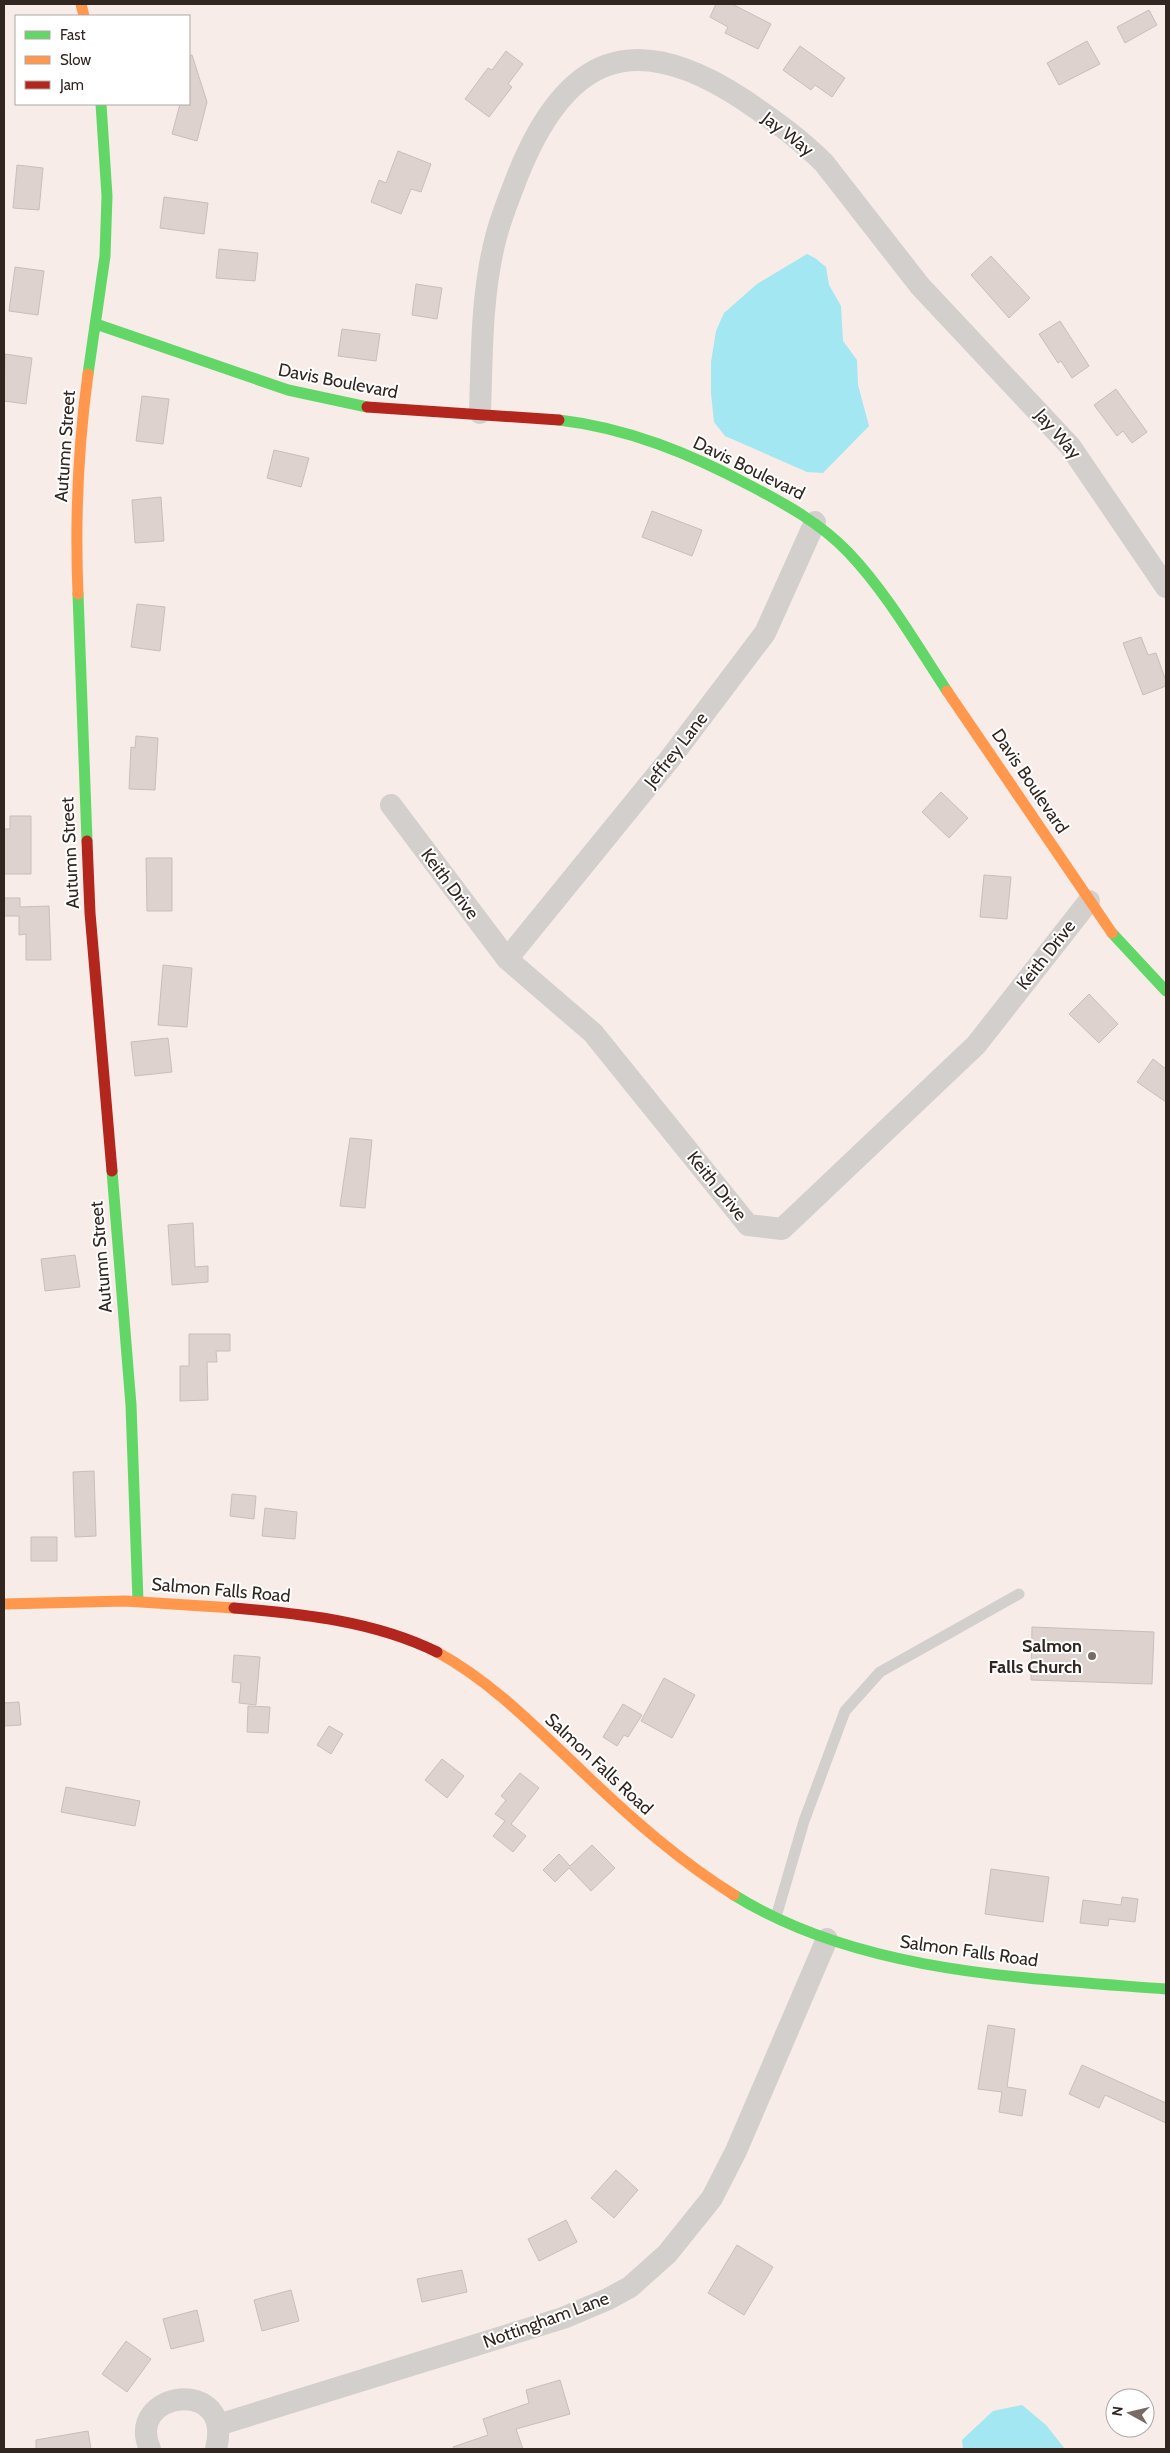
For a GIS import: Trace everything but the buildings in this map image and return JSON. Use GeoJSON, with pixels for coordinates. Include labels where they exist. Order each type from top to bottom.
{"type":"FeatureCollection","features":[{"type":"Feature","properties":{"kind":"street","name":"Jay Way"},"geometry":{"type":"LineString","coordinates":[[480,413],[486,295],[496,236],[530,143],[542,122],[557,102],[574,84],[595,70],[616,63],[637,60],[656,60],[676,64],[719,83],[805,144],[824,163],[920,286],[1070,446],[1166,587]]}},
{"type":"Feature","properties":{"kind":"street","name":"Autumn Street"},"geometry":{"type":"LineString","coordinates":[[101,105],[107,196],[105,256],[82,420],[76,546],[90,913],[131,1404],[138,1601]]}},
{"type":"Feature","properties":{"kind":"street","name":"Davis Boulevard"},"geometry":{"type":"LineString","coordinates":[[96,324],[149,341],[260,383],[305,396],[405,412],[480,413],[537,418],[614,429],[691,458],[741,481],[815,522],[859,563],[877,586],[1089,901],[1126,950],[1166,990]]}},
{"type":"Feature","properties":{"kind":"street","name":"Jeffrey Lane"},"geometry":{"type":"LineString","coordinates":[[507,960],[669,760],[765,633],[815,522]]}},
{"type":"Feature","properties":{"kind":"street","name":"Keith Drive"},"geometry":{"type":"LineString","coordinates":[[391,805],[507,960],[593,1033],[748,1225],[782,1229],[976,1044],[1089,901]]}},
{"type":"Feature","properties":{"kind":"street","name":"Salmon Falls Road"},"geometry":{"type":"LineString","coordinates":[[4,1604],[63,1600],[138,1601],[277,1612],[378,1629],[418,1643],[461,1667],[499,1695],[658,1842],[738,1898],[776,1917],[827,1939],[905,1962],[943,1968],[1166,1989]]}},
{"type":"Feature","properties":{"kind":"street","name":"Nottingham Lane"},"geometry":{"type":"LineString","coordinates":[[218,2425],[563,2318],[608,2299],[630,2287],[667,2254],[712,2198],[736,2151],[827,1939]]}},
{"type":"Feature","properties":{"kind":"street"},"geometry":{"type":"LineString","coordinates":[[150,2449],[146,2432],[149,2421],[163,2403],[174,2399],[196,2400],[213,2414],[218,2425],[219,2438],[216,2449]]}},
{"type":"Feature","properties":{"kind":"lane"},"geometry":{"type":"LineString","coordinates":[[776,1917],[804,1821],[845,1711],[880,1672],[1019,1594]]}},
{"type":"Feature","properties":{"kind":"water"},"geometry":{"type":"Polygon","coordinates":[[[807,254],[826,267],[829,285],[841,306],[843,341],[857,360],[858,385],[869,426],[823,473],[807,472],[725,436],[714,422],[711,393],[711,362],[716,331],[724,313],[757,284],[807,254]]]}},
{"type":"Feature","properties":{"kind":"water"},"geometry":{"type":"Polygon","coordinates":[[[1022,2405],[1046,2425],[1065,2449],[963,2449],[962,2440],[993,2411],[1022,2405]]]}},
{"type":"Feature","properties":{"kind":"traffic: fast"},"geometry":{"type":"LineString","coordinates":[[88,374],[105,256],[107,196],[101,105]]}},
{"type":"Feature","properties":{"kind":"traffic: fast"},"geometry":{"type":"LineString","coordinates":[[96,324],[288,390],[367,407]]}},
{"type":"Feature","properties":{"kind":"traffic: fast"},"geometry":{"type":"LineString","coordinates":[[559,420],[610,429],[682,453],[751,486],[814,523],[848,552],[876,584],[947,691]]}},
{"type":"Feature","properties":{"kind":"traffic: fast"},"geometry":{"type":"LineString","coordinates":[[78,594],[87,841]]}},
{"type":"Feature","properties":{"kind":"traffic: fast"},"geometry":{"type":"LineString","coordinates":[[1112,933],[1166,991]]}},
{"type":"Feature","properties":{"kind":"traffic: fast"},"geometry":{"type":"LineString","coordinates":[[112,1171],[131,1405],[138,1601]]}},
{"type":"Feature","properties":{"kind":"traffic: fast"},"geometry":{"type":"LineString","coordinates":[[734,1895],[783,1921],[834,1941],[888,1956],[943,1967],[999,1975],[1166,1989]]}},
{"type":"Feature","properties":{"kind":"traffic: slow"},"geometry":{"type":"LineString","coordinates":[[81,4],[84,15]]}},
{"type":"Feature","properties":{"kind":"traffic: slow"},"geometry":{"type":"LineString","coordinates":[[78,594],[78,484],[88,374]]}},
{"type":"Feature","properties":{"kind":"traffic: slow"},"geometry":{"type":"LineString","coordinates":[[947,691],[1112,933]]}},
{"type":"Feature","properties":{"kind":"traffic: slow"},"geometry":{"type":"LineString","coordinates":[[4,1604],[125,1601],[234,1608]]}},
{"type":"Feature","properties":{"kind":"traffic: slow"},"geometry":{"type":"LineString","coordinates":[[437,1652],[458,1664],[497,1693],[639,1824],[676,1854],[734,1895]]}},
{"type":"Feature","properties":{"kind":"traffic: jam"},"geometry":{"type":"LineString","coordinates":[[367,407],[559,420]]}},
{"type":"Feature","properties":{"kind":"traffic: jam"},"geometry":{"type":"LineString","coordinates":[[87,841],[90,913],[112,1171]]}},
{"type":"Feature","properties":{"kind":"traffic: jam"},"geometry":{"type":"LineString","coordinates":[[234,1608],[312,1616],[363,1626],[413,1641],[437,1652]]}},
{"type":"Feature","properties":{"kind":"place","name":"Salmon Falls Church"},"geometry":{"type":"Point","coordinates":[1092,1656]}}]}
